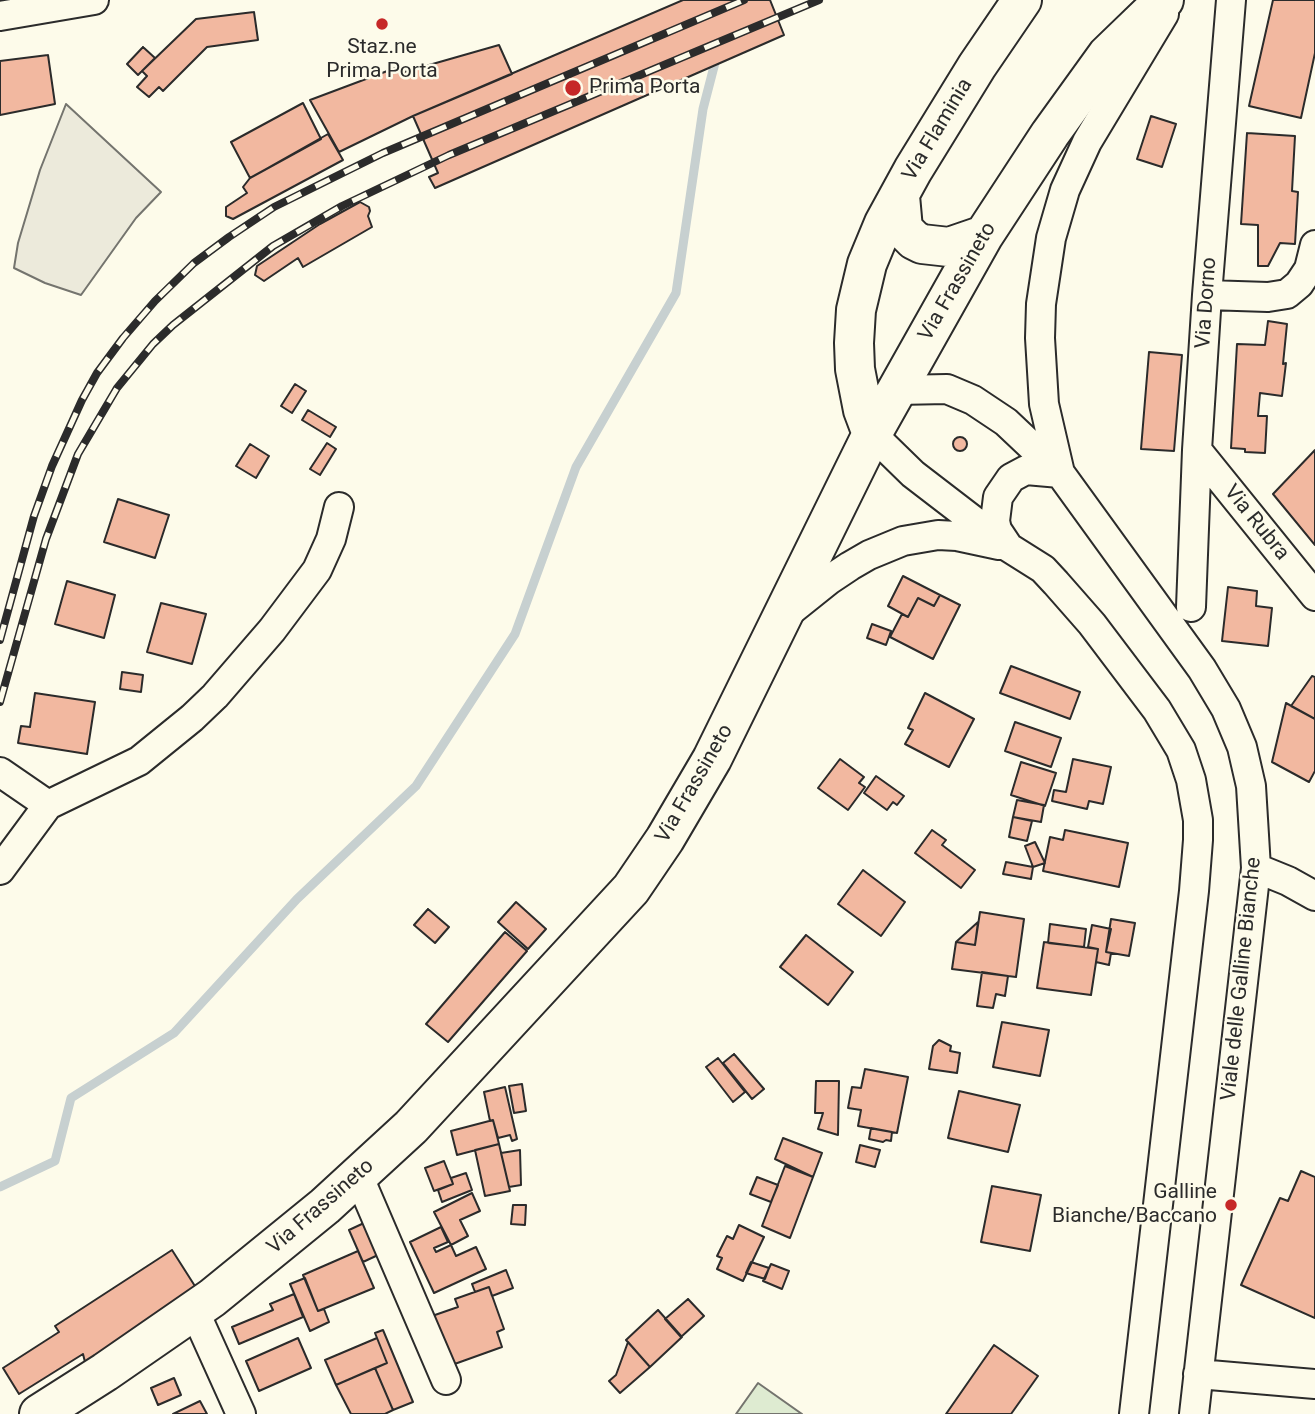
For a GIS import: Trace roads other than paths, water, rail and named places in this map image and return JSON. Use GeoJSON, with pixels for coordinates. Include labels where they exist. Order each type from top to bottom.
{"type":"FeatureCollection","features":[{"type":"Feature","properties":{"kind":"street"},"geometry":{"type":"LineString","coordinates":[[0,16],[94,0]]}},
{"type":"Feature","properties":{"kind":"street","name":"Via Flaminia"},"geometry":{"type":"LineString","coordinates":[[873,434],[863,410],[855,369],[854,343],[856,310],[875,242],[927,146],[1022,0]]}},
{"type":"Feature","properties":{"kind":"street","name":"Via Frassineto"},"geometry":{"type":"LineString","coordinates":[[38,1414],[105,1372],[194,1310],[286,1239],[432,1105],[631,889],[697,788],[873,434],[984,235],[1071,103],[1107,55],[1164,0]]}},
{"type":"Feature","properties":{"kind":"street","name":"Viale delle Galline Bianche"},"geometry":{"type":"LineString","coordinates":[[1060,474],[1044,404],[1040,338],[1041,304],[1051,238],[1065,190],[1087,142],[1173,0]]}},
{"type":"Feature","properties":{"kind":"street","name":"Via Dorno"},"geometry":{"type":"LineString","coordinates":[[1191,607],[1197,450],[1231,0]]}},
{"type":"Feature","properties":{"kind":"street","name":"Via Flaminia"},"geometry":{"type":"LineString","coordinates":[[900,195],[903,229],[922,244],[949,247],[984,235]]}},
{"type":"Feature","properties":{"kind":"street"},"geometry":{"type":"LineString","coordinates":[[1208,295],[1268,298],[1287,294],[1299,284],[1309,269],[1315,245]]}},
{"type":"Feature","properties":{"kind":"street","name":"Viale delle Galline Bianche"},"geometry":{"type":"LineString","coordinates":[[897,390],[947,389],[973,400],[1006,422],[1060,474],[1184,643],[1226,709],[1242,747],[1254,815],[1256,868],[1194,1414]]}},
{"type":"Feature","properties":{"kind":"street"},"geometry":{"type":"LineString","coordinates":[[873,434],[913,474],[1008,547],[1043,569],[1056,583],[1092,624],[1150,700],[1181,750],[1195,800],[1198,839],[1194,891],[1134,1414]]}},
{"type":"Feature","properties":{"kind":"street","name":"Via Rubra"},"geometry":{"type":"LineString","coordinates":[[1197,450],[1315,596]]}},
{"type":"Feature","properties":{"kind":"street"},"geometry":{"type":"LineString","coordinates":[[1008,547],[997,530],[995,521],[998,497],[1011,478],[1026,470],[1060,474]]}},
{"type":"Feature","properties":{"kind":"street"},"geometry":{"type":"LineString","coordinates":[[0,870],[48,805],[139,761],[215,696],[272,630],[317,570],[331,539],[339,507]]}},
{"type":"Feature","properties":{"kind":"street"},"geometry":{"type":"LineString","coordinates":[[782,618],[807,596],[850,566],[903,541],[938,535],[957,536],[1008,547]]}},
{"type":"Feature","properties":{"kind":"street"},"geometry":{"type":"LineString","coordinates":[[0,772],[48,805]]}},
{"type":"Feature","properties":{"kind":"street"},"geometry":{"type":"LineString","coordinates":[[1256,868],[1315,896]]}},
{"type":"Feature","properties":{"kind":"street"},"geometry":{"type":"LineString","coordinates":[[358,1175],[446,1380]]}},
{"type":"Feature","properties":{"kind":"street"},"geometry":{"type":"LineString","coordinates":[[194,1310],[241,1414]]}},
{"type":"Feature","properties":{"kind":"street"},"geometry":{"type":"LineString","coordinates":[[1198,1374],[1315,1384]]}},
{"type":"Feature","properties":{"kind":"waterway"},"geometry":{"type":"LineString","coordinates":[[0,1187],[55,1161],[71,1098],[174,1033],[297,899],[416,786],[515,634],[576,467],[676,293],[703,109],[717,55]]}},
{"type":"Feature","properties":{"kind":"railway"},"geometry":{"type":"LineString","coordinates":[[0,640],[34,516],[52,466],[82,400],[97,373],[123,338],[155,301],[194,263],[274,207],[383,153],[744,0]]}},
{"type":"Feature","properties":{"kind":"railway"},"geometry":{"type":"LineString","coordinates":[[0,702],[46,539],[78,454],[117,388],[153,344],[173,325],[273,246],[342,206],[449,155],[819,0]]}},
{"type":"Feature","properties":{"kind":"place","name":"Staz.ne Prima Porta"},"geometry":{"type":"Point","coordinates":[382,24]}},
{"type":"Feature","properties":{"kind":"place","name":"Prima Porta"},"geometry":{"type":"Point","coordinates":[573,88]}},
{"type":"Feature","properties":{"kind":"place","name":"Galline Bianche/Baccano"},"geometry":{"type":"Point","coordinates":[1231,1205]}}]}
